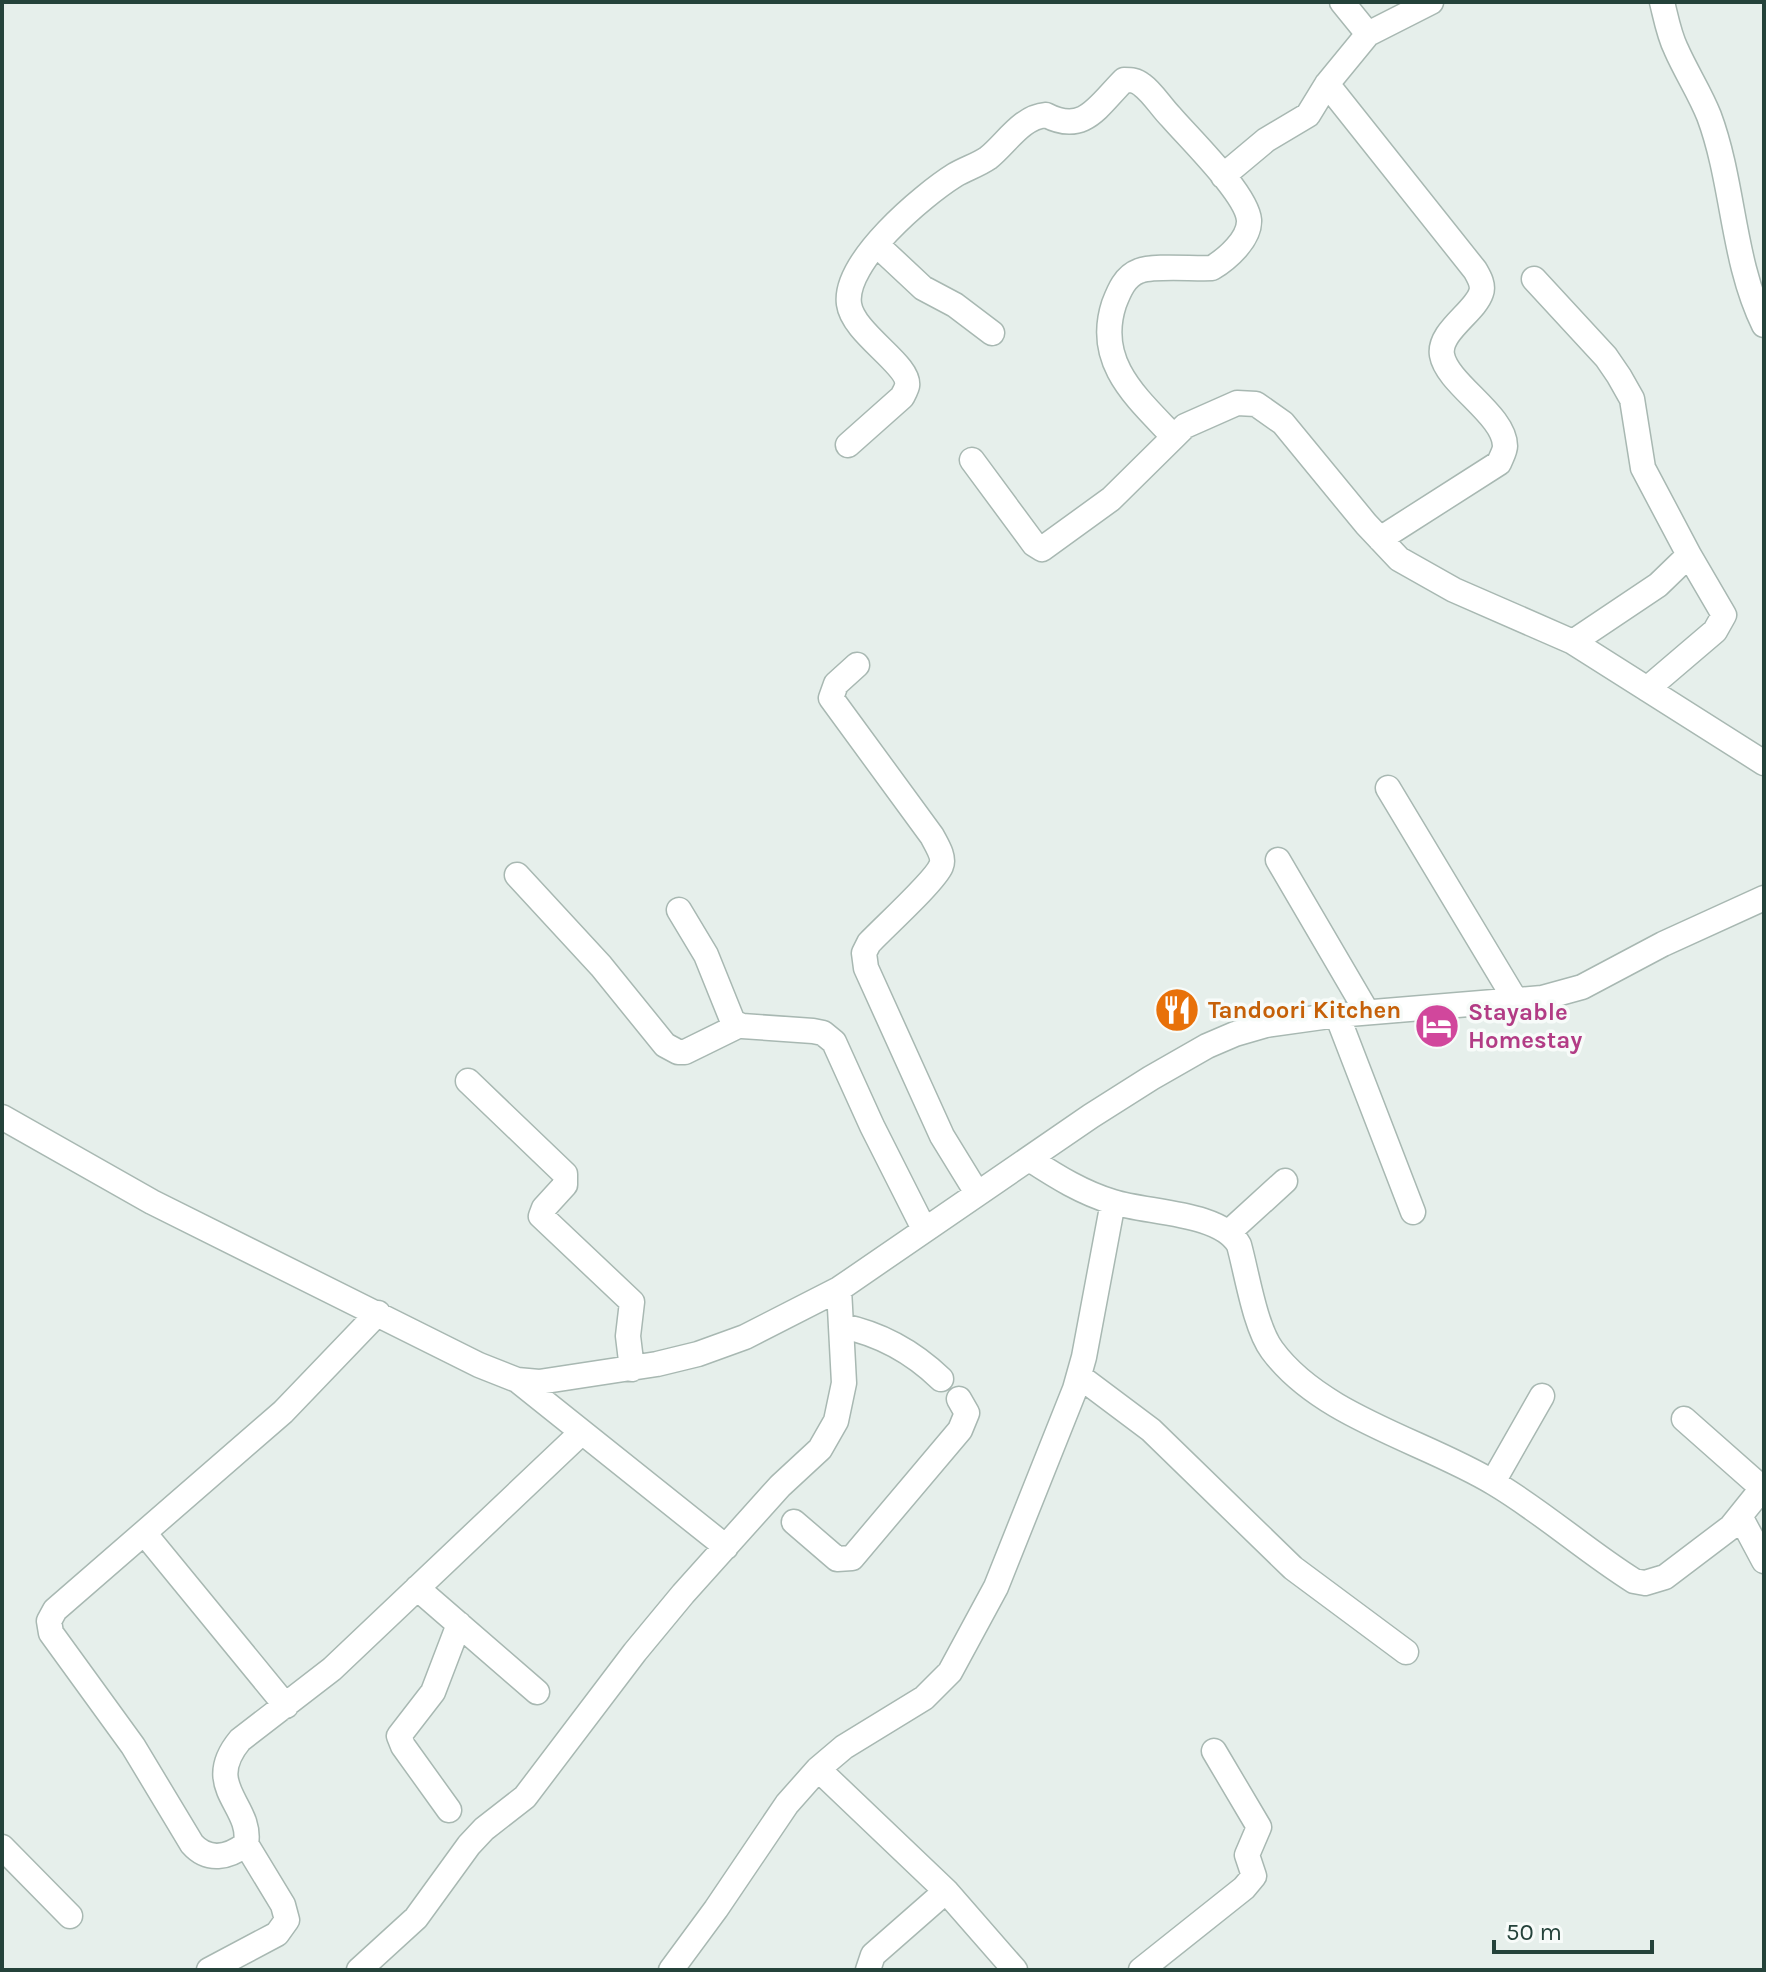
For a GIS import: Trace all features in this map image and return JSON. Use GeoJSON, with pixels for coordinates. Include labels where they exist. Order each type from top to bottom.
{"type":"FeatureCollection","features":[{"type":"Feature","properties":{"kind":"street"},"geometry":{"type":"LineString","coordinates":[[1342,2],[1368,34]]}},
{"type":"Feature","properties":{"kind":"street"},"geometry":{"type":"LineString","coordinates":[[1223,176],[1266,140],[1308,115],[1327,84],[1368,34],[1431,2]]}},
{"type":"Feature","properties":{"kind":"street"},"geometry":{"type":"LineString","coordinates":[[1662,2],[1674,45],[1709,116],[1755,306],[1764,325]]}},
{"type":"Feature","properties":{"kind":"street"},"geometry":{"type":"LineString","coordinates":[[848,445],[902,397],[907,387],[905,374],[853,320],[849,307],[851,287],[859,266],[911,208],[955,175],[986,159],[1030,120],[1046,115],[1061,123],[1073,124],[1090,114],[1124,80],[1144,86],[1223,176],[1246,210],[1249,221],[1241,242],[1212,268],[1140,270],[1127,278],[1111,315],[1108,337],[1118,371],[1146,409],[1172,435]]}},
{"type":"Feature","properties":{"kind":"street"},"geometry":{"type":"LineString","coordinates":[[1327,84],[1475,270],[1482,284],[1481,295],[1443,344],[1442,356],[1500,429],[1505,447],[1499,463],[1380,539]]}},
{"type":"Feature","properties":{"kind":"street"},"geometry":{"type":"LineString","coordinates":[[877,245],[923,288],[955,305],[992,333]]}},
{"type":"Feature","properties":{"kind":"street"},"geometry":{"type":"LineString","coordinates":[[1534,279],[1606,357],[1619,376],[1632,399],[1643,468],[1724,615],[1715,631],[1647,689]]}},
{"type":"Feature","properties":{"kind":"street"},"geometry":{"type":"LineString","coordinates":[[972,460],[1034,544],[1042,549],[1111,499],[1172,435],[1185,426],[1237,403],[1256,404],[1283,423],[1399,559],[1454,590],[1573,642],[1764,763]]}},
{"type":"Feature","properties":{"kind":"street"},"geometry":{"type":"LineString","coordinates":[[1573,642],[1658,585],[1689,555]]}},
{"type":"Feature","properties":{"kind":"street"},"geometry":{"type":"LineString","coordinates":[[857,665],[836,684],[831,698],[932,836],[942,860],[941,867],[929,882],[869,943],[864,953],[866,968],[942,1136],[977,1193]]}},
{"type":"Feature","properties":{"kind":"street"},"geometry":{"type":"LineString","coordinates":[[1388,788],[1516,1001]]}},
{"type":"Feature","properties":{"kind":"street"},"geometry":{"type":"LineString","coordinates":[[1278,860],[1367,1012]]}},
{"type":"Feature","properties":{"kind":"street"},"geometry":{"type":"LineString","coordinates":[[517,875],[601,966],[665,1045],[678,1052],[685,1052],[738,1026],[787,1027],[830,1037],[924,1229]]}},
{"type":"Feature","properties":{"kind":"street"},"geometry":{"type":"LineString","coordinates":[[2,1117],[152,1202],[479,1365],[517,1380],[539,1382],[632,1369],[698,1354],[727,1344],[839,1289],[1091,1116],[1207,1046],[1235,1034],[1266,1025],[1337,1015],[1542,998],[1582,987],[1663,944],[1764,898]]}},
{"type":"Feature","properties":{"kind":"street"},"geometry":{"type":"LineString","coordinates":[[679,910],[706,955],[728,1015],[738,1026]]}},
{"type":"Feature","properties":{"kind":"street"},"geometry":{"type":"LineString","coordinates":[[1337,1015],[1413,1212]]}},
{"type":"Feature","properties":{"kind":"street"},"geometry":{"type":"LineString","coordinates":[[468,1081],[565,1174],[565,1185],[544,1208],[541,1216],[632,1302],[628,1336],[632,1369]]}},
{"type":"Feature","properties":{"kind":"street"},"geometry":{"type":"LineString","coordinates":[[1031,1160],[1074,1186],[1113,1202],[1189,1218],[1229,1232],[1239,1245],[1261,1328],[1269,1346],[1301,1382],[1379,1427],[1493,1482],[1634,1581],[1645,1583],[1665,1577],[1741,1518],[1763,1487],[1684,1419]]}},
{"type":"Feature","properties":{"kind":"street"},"geometry":{"type":"LineString","coordinates":[[1229,1232],[1285,1181]]}},
{"type":"Feature","properties":{"kind":"street"},"geometry":{"type":"LineString","coordinates":[[671,1970],[787,1804],[818,1769],[844,1747],[924,1698],[956,1664],[996,1587],[1079,1376],[1113,1202]]}},
{"type":"Feature","properties":{"kind":"street"},"geometry":{"type":"LineString","coordinates":[[359,1970],[416,1918],[484,1829],[525,1797],[635,1652],[780,1486],[820,1449],[836,1421],[844,1383],[839,1289]]}},
{"type":"Feature","properties":{"kind":"street"},"geometry":{"type":"LineString","coordinates":[[246,1844],[216,1858],[199,1851],[133,1746],[48,1628],[49,1621],[55,1610],[283,1412],[378,1313]]}},
{"type":"Feature","properties":{"kind":"street"},"geometry":{"type":"LineString","coordinates":[[842,1326],[884,1338],[925,1364],[941,1379]]}},
{"type":"Feature","properties":{"kind":"street"},"geometry":{"type":"LineString","coordinates":[[1079,1376],[1151,1430],[1293,1568],[1406,1652]]}},
{"type":"Feature","properties":{"kind":"street"},"geometry":{"type":"LineString","coordinates":[[517,1380],[726,1547]]}},
{"type":"Feature","properties":{"kind":"street"},"geometry":{"type":"LineString","coordinates":[[1493,1482],[1542,1396]]}},
{"type":"Feature","properties":{"kind":"street"},"geometry":{"type":"LineString","coordinates":[[794,1522],[837,1559],[852,1558],[960,1430],[967,1413],[959,1399]]}},
{"type":"Feature","properties":{"kind":"street"},"geometry":{"type":"LineString","coordinates":[[209,1970],[277,1934],[287,1920],[283,1905],[246,1844],[247,1832],[228,1789],[226,1760],[240,1740],[332,1669],[582,1432]]}},
{"type":"Feature","properties":{"kind":"street"},"geometry":{"type":"LineString","coordinates":[[1741,1518],[1764,1561]]}},
{"type":"Feature","properties":{"kind":"street"},"geometry":{"type":"LineString","coordinates":[[145,1534],[286,1706]]}},
{"type":"Feature","properties":{"kind":"street"},"geometry":{"type":"LineString","coordinates":[[417,1588],[537,1692]]}},
{"type":"Feature","properties":{"kind":"street"},"geometry":{"type":"LineString","coordinates":[[449,1810],[399,1736],[433,1692],[459,1624]]}},
{"type":"Feature","properties":{"kind":"street"},"geometry":{"type":"LineString","coordinates":[[1141,1970],[1244,1888],[1254,1876],[1247,1855],[1259,1827],[1214,1751]]}},
{"type":"Feature","properties":{"kind":"street"},"geometry":{"type":"LineString","coordinates":[[818,1769],[946,1891],[1015,1970]]}},
{"type":"Feature","properties":{"kind":"street"},"geometry":{"type":"LineString","coordinates":[[2,1847],[70,1916]]}},
{"type":"Feature","properties":{"kind":"street"},"geometry":{"type":"LineString","coordinates":[[868,1970],[873,1955],[946,1891]]}},
{"type":"Feature","properties":{"kind":"place","name":"Tandoori Kitchen"},"geometry":{"type":"Point","coordinates":[1177,1010]}},
{"type":"Feature","properties":{"kind":"place","name":"Stayable Homestay"},"geometry":{"type":"Point","coordinates":[1437,1026]}}]}
